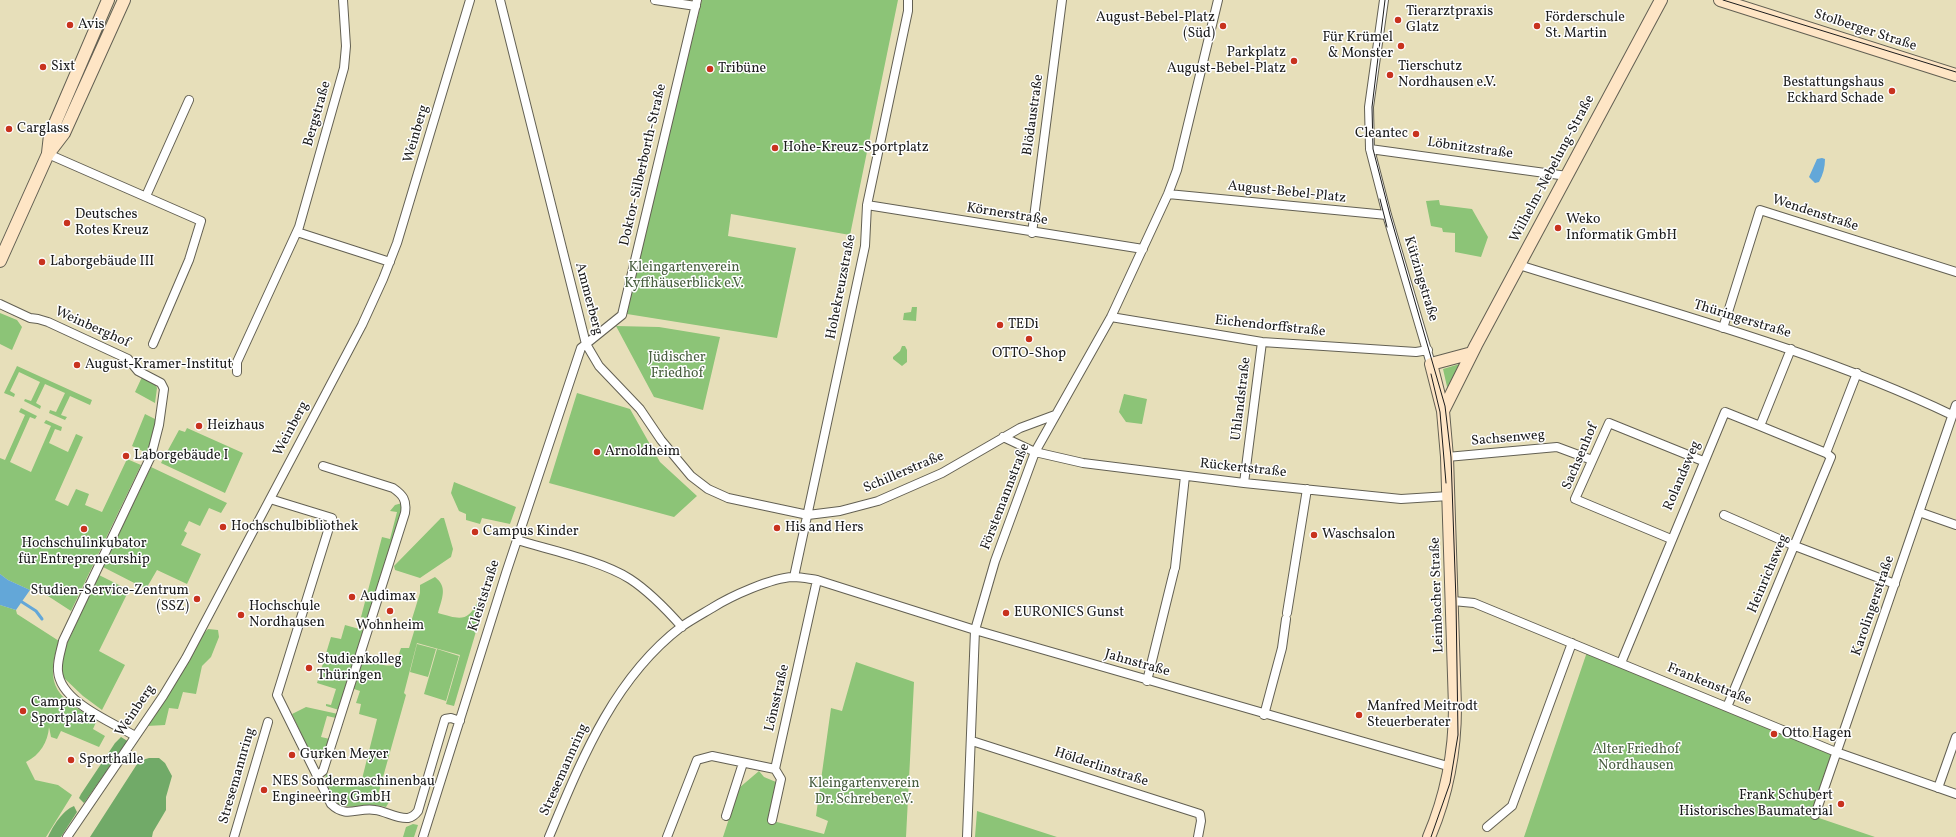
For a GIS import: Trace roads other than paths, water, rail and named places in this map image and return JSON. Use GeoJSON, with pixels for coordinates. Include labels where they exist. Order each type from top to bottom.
{"type":"FeatureCollection","features":[{"type":"Feature","properties":{"kind":"street"},"geometry":{"type":"LineString","coordinates":[[48,154],[50,135],[108,0]]}},
{"type":"Feature","properties":{"kind":"street"},"geometry":{"type":"LineString","coordinates":[[0,262],[48,154],[64,133],[124,0]]}},
{"type":"Feature","properties":{"kind":"street","name":"Bergstraße"},"geometry":{"type":"LineString","coordinates":[[237,372],[237,362],[297,232],[344,68],[346,46],[343,0]]}},
{"type":"Feature","properties":{"kind":"street","name":"Weinberg"},"geometry":{"type":"LineString","coordinates":[[67,837],[163,696],[186,658],[362,325],[390,262],[427,148],[460,28],[470,0]]}},
{"type":"Feature","properties":{"kind":"street","name":"Ammerberg"},"geometry":{"type":"LineString","coordinates":[[500,0],[586,344],[600,366],[640,409],[665,445],[691,476],[708,489],[728,498],[808,515]]}},
{"type":"Feature","properties":{"kind":"street"},"geometry":{"type":"LineString","coordinates":[[655,0],[697,3]]}},
{"type":"Feature","properties":{"kind":"street","name":"Hohekreuzstraße"},"geometry":{"type":"LineString","coordinates":[[794,577],[865,246],[867,205],[908,11],[908,0]]}},
{"type":"Feature","properties":{"kind":"street","name":"Blödaustraße"},"geometry":{"type":"LineString","coordinates":[[1032,233],[1062,0]]}},
{"type":"Feature","properties":{"kind":"street"},"geometry":{"type":"LineString","coordinates":[[1168,194],[1177,170],[1218,0]]}},
{"type":"Feature","properties":{"kind":"street"},"geometry":{"type":"LineString","coordinates":[[1384,0],[1369,107],[1370,149],[1387,215]]}},
{"type":"Feature","properties":{"kind":"street","name":"Wilhelm-Nebelung-Straße"},"geometry":{"type":"LineString","coordinates":[[1443,411],[1472,353],[1661,0]]}},
{"type":"Feature","properties":{"kind":"street","name":"Stolberger Straße"},"geometry":{"type":"LineString","coordinates":[[1720,0],[1956,75]]}},
{"type":"Feature","properties":{"kind":"street","name":"Doktor-Silberborth-Straße"},"geometry":{"type":"LineString","coordinates":[[586,344],[622,315],[697,3]]}},
{"type":"Feature","properties":{"kind":"street"},"geometry":{"type":"LineString","coordinates":[[146,196],[190,100]]}},
{"type":"Feature","properties":{"kind":"street","name":"Löbnitzstraße"},"geometry":{"type":"LineString","coordinates":[[1370,149],[1567,176]]}},
{"type":"Feature","properties":{"kind":"street"},"geometry":{"type":"LineString","coordinates":[[48,154],[201,221],[189,260],[153,344]]}},
{"type":"Feature","properties":{"kind":"street","name":"August-Bebel-Platz"},"geometry":{"type":"LineString","coordinates":[[1168,194],[1387,215]]}},
{"type":"Feature","properties":{"kind":"street","name":"Förstemannstraße"},"geometry":{"type":"LineString","coordinates":[[967,837],[972,741],[975,630],[995,561],[1035,452],[1111,317],[1168,194]]}},
{"type":"Feature","properties":{"kind":"street","name":"Körnerstraße"},"geometry":{"type":"LineString","coordinates":[[867,205],[1032,233],[1143,249]]}},
{"type":"Feature","properties":{"kind":"street","name":"Wendenstraße"},"geometry":{"type":"LineString","coordinates":[[1723,328],[1760,210],[1956,272]]}},
{"type":"Feature","properties":{"kind":"street","name":"Kützingstraße"},"geometry":{"type":"LineString","coordinates":[[1387,215],[1428,350]]}},
{"type":"Feature","properties":{"kind":"street"},"geometry":{"type":"LineString","coordinates":[[297,232],[390,262]]}},
{"type":"Feature","properties":{"kind":"street","name":"Thüringerstraße"},"geometry":{"type":"LineString","coordinates":[[1519,265],[1791,349],[1857,373],[1952,415]]}},
{"type":"Feature","properties":{"kind":"street","name":"Weinberghof"},"geometry":{"type":"LineString","coordinates":[[0,304],[30,318],[48,322],[128,359],[138,371],[161,383],[164,389],[159,425],[150,456],[63,641],[59,659],[58,672],[61,681],[73,699],[135,736]]}},
{"type":"Feature","properties":{"kind":"street","name":"Eichendorffstraße"},"geometry":{"type":"LineString","coordinates":[[1111,317],[1262,342],[1416,352],[1428,350]]}},
{"type":"Feature","properties":{"kind":"street","name":"Uhlandstraße"},"geometry":{"type":"LineString","coordinates":[[1244,483],[1262,342]]}},
{"type":"Feature","properties":{"kind":"street","name":"Kleiststraße"},"geometry":{"type":"LineString","coordinates":[[424,837],[517,540],[581,348],[586,344]]}},
{"type":"Feature","properties":{"kind":"street"},"geometry":{"type":"LineString","coordinates":[[1791,349],[1760,426],[1826,453]]}},
{"type":"Feature","properties":{"kind":"street","name":"Leimbacher Straße"},"geometry":{"type":"LineString","coordinates":[[1428,350],[1443,411],[1447,457],[1453,601],[1455,735],[1451,767],[1443,801],[1429,837]]}},
{"type":"Feature","properties":{"kind":"street"},"geometry":{"type":"LineString","coordinates":[[1431,364],[1472,353]]}},
{"type":"Feature","properties":{"kind":"street","name":"Heinrichsweg"},"geometry":{"type":"LineString","coordinates":[[1727,707],[1831,457],[1826,453],[1857,373]]}},
{"type":"Feature","properties":{"kind":"street","name":"Karolingerstraße"},"geometry":{"type":"LineString","coordinates":[[1815,815],[1956,405]]}},
{"type":"Feature","properties":{"kind":"street","name":"Rolandsweg"},"geometry":{"type":"LineString","coordinates":[[1621,663],[1703,461],[1725,412],[1760,426]]}},
{"type":"Feature","properties":{"kind":"street","name":"Schillerstraße"},"geometry":{"type":"LineString","coordinates":[[808,515],[840,511],[878,500],[942,473],[1020,428],[1056,415]]}},
{"type":"Feature","properties":{"kind":"street","name":"Sachsenhof"},"geometry":{"type":"LineString","coordinates":[[1671,539],[1575,499],[1608,423],[1703,461]]}},
{"type":"Feature","properties":{"kind":"street"},"geometry":{"type":"LineString","coordinates":[[1003,437],[1035,452]]}},
{"type":"Feature","properties":{"kind":"street","name":"Sachsenweg"},"geometry":{"type":"LineString","coordinates":[[1447,457],[1557,447],[1592,460]]}},
{"type":"Feature","properties":{"kind":"street","name":"Rückertstraße"},"geometry":{"type":"LineString","coordinates":[[1035,452],[1083,463],[1244,483],[1401,498],[1449,496]]}},
{"type":"Feature","properties":{"kind":"street"},"geometry":{"type":"LineString","coordinates":[[318,775],[323,771],[405,512],[406,503],[403,495],[393,488],[324,466]]}},
{"type":"Feature","properties":{"kind":"street"},"geometry":{"type":"LineString","coordinates":[[1147,681],[1175,569],[1185,476]]}},
{"type":"Feature","properties":{"kind":"street"},"geometry":{"type":"LineString","coordinates":[[1264,715],[1282,648],[1307,489]]}},
{"type":"Feature","properties":{"kind":"street"},"geometry":{"type":"LineString","coordinates":[[270,499],[332,518],[277,694],[318,775],[326,798],[335,808],[355,813],[370,809],[406,818],[413,816],[418,811],[445,720],[451,718],[460,721]]}},
{"type":"Feature","properties":{"kind":"street"},"geometry":{"type":"LineString","coordinates":[[1919,512],[1956,524]]}},
{"type":"Feature","properties":{"kind":"street"},"geometry":{"type":"LineString","coordinates":[[1724,515],[1795,546],[1895,584]]}},
{"type":"Feature","properties":{"kind":"street"},"geometry":{"type":"LineString","coordinates":[[517,540],[602,566],[629,578],[651,594],[682,627]]}},
{"type":"Feature","properties":{"kind":"street","name":"Stresemannring"},"geometry":{"type":"LineString","coordinates":[[549,837],[581,762],[599,726],[641,666],[657,648],[682,627],[725,600],[754,588],[794,577],[817,580]]}},
{"type":"Feature","properties":{"kind":"street","name":"Jahnstraße"},"geometry":{"type":"LineString","coordinates":[[817,580],[975,630],[1147,681],[1451,767]]}},
{"type":"Feature","properties":{"kind":"street","name":"Lönsstraße"},"geometry":{"type":"LineString","coordinates":[[772,820],[780,779],[775,769],[817,580]]}},
{"type":"Feature","properties":{"kind":"street","name":"Frankenstraße"},"geometry":{"type":"LineString","coordinates":[[1453,601],[1474,603],[1836,752],[1956,794]]}},
{"type":"Feature","properties":{"kind":"street"},"geometry":{"type":"LineString","coordinates":[[1487,827],[1512,806],[1572,643]]}},
{"type":"Feature","properties":{"kind":"street","name":"Stresemannring"},"geometry":{"type":"LineString","coordinates":[[234,837],[268,722]]}},
{"type":"Feature","properties":{"kind":"street"},"geometry":{"type":"LineString","coordinates":[[1938,788],[1956,736]]}},
{"type":"Feature","properties":{"kind":"street","name":"Hölderlinstraße"},"geometry":{"type":"LineString","coordinates":[[972,741],[1200,814],[1201,821],[1198,837]]}},
{"type":"Feature","properties":{"kind":"street"},"geometry":{"type":"LineString","coordinates":[[666,837],[697,760],[712,756],[775,769]]}},
{"type":"Feature","properties":{"kind":"street"},"geometry":{"type":"LineString","coordinates":[[726,816],[743,763]]}},
{"type":"Feature","properties":{"kind":"water"},"geometry":{"type":"Polygon","coordinates":[[[1817,159],[1825,159],[1824,171],[1819,182],[1815,183],[1809,177],[1817,159]]]}},
{"type":"Feature","properties":{"kind":"water"},"geometry":{"type":"Polygon","coordinates":[[[0,574],[8,580],[30,590],[16,610],[0,605],[0,574]]]}},
{"type":"Feature","properties":{"kind":"waterway"},"geometry":{"type":"LineString","coordinates":[[22,602],[36,611],[42,619]]}},
{"type":"Feature","properties":{"kind":"tram line"},"geometry":{"type":"LineString","coordinates":[[1385,0],[1372,107],[1373,149],[1390,215],[1445,406],[1451,457],[1456,601],[1458,735],[1450,783],[1431,837]]}},
{"type":"Feature","properties":{"kind":"tram line"},"geometry":{"type":"LineString","coordinates":[[1723,0],[1956,72]]}},
{"type":"Feature","properties":{"kind":"tram line"},"geometry":{"type":"LineString","coordinates":[[1380,199],[1387,227]]}},
{"type":"Feature","properties":{"kind":"tram line"},"geometry":{"type":"LineString","coordinates":[[1431,374],[1440,412],[1446,483]]}},
{"type":"Feature","properties":{"kind":"place","name":"Tierarztpraxis Glatz"},"geometry":{"type":"Point","coordinates":[1398,20]}},
{"type":"Feature","properties":{"kind":"place","name":"Avis"},"geometry":{"type":"Point","coordinates":[70,25]}},
{"type":"Feature","properties":{"kind":"place","name":"August-Bebel-Platz (Süd)"},"geometry":{"type":"Point","coordinates":[1223,26]}},
{"type":"Feature","properties":{"kind":"place","name":"Förderschule St. Martin"},"geometry":{"type":"Point","coordinates":[1537,26]}},
{"type":"Feature","properties":{"kind":"place","name":"Für Krümel & Monster"},"geometry":{"type":"Point","coordinates":[1401,46]}},
{"type":"Feature","properties":{"kind":"place","name":"Parkplatz August-Bebel-Platz"},"geometry":{"type":"Point","coordinates":[1294,61]}},
{"type":"Feature","properties":{"kind":"place","name":"Sixt"},"geometry":{"type":"Point","coordinates":[43,67]}},
{"type":"Feature","properties":{"kind":"place","name":"Tribüne"},"geometry":{"type":"Point","coordinates":[710,69]}},
{"type":"Feature","properties":{"kind":"place","name":"Tierschutz Nordhausen e.V."},"geometry":{"type":"Point","coordinates":[1390,75]}},
{"type":"Feature","properties":{"kind":"place","name":"Bestattungshaus Eckhard Schade"},"geometry":{"type":"Point","coordinates":[1892,91]}},
{"type":"Feature","properties":{"kind":"place","name":"Carglass"},"geometry":{"type":"Point","coordinates":[9,129]}},
{"type":"Feature","properties":{"kind":"place","name":"Cleantec"},"geometry":{"type":"Point","coordinates":[1416,134]}},
{"type":"Feature","properties":{"kind":"place","name":"Hohe-Kreuz-Sportplatz"},"geometry":{"type":"Point","coordinates":[775,148]}},
{"type":"Feature","properties":{"kind":"place","name":"Deutsches Rotes Kreuz"},"geometry":{"type":"Point","coordinates":[67,223]}},
{"type":"Feature","properties":{"kind":"place","name":"Weko Informatik GmbH"},"geometry":{"type":"Point","coordinates":[1558,228]}},
{"type":"Feature","properties":{"kind":"place","name":"Laborgebäude III"},"geometry":{"type":"Point","coordinates":[42,262]}},
{"type":"Feature","properties":{"kind":"place","name":"TEDi"},"geometry":{"type":"Point","coordinates":[1000,325]}},
{"type":"Feature","properties":{"kind":"place","name":"OTTO-Shop"},"geometry":{"type":"Point","coordinates":[1029,339]}},
{"type":"Feature","properties":{"kind":"place","name":"August-Kramer-Institut"},"geometry":{"type":"Point","coordinates":[77,365]}},
{"type":"Feature","properties":{"kind":"place","name":"Heizhaus"},"geometry":{"type":"Point","coordinates":[199,426]}},
{"type":"Feature","properties":{"kind":"place","name":"Arnoldheim"},"geometry":{"type":"Point","coordinates":[597,452]}},
{"type":"Feature","properties":{"kind":"place","name":"Laborgebäude I"},"geometry":{"type":"Point","coordinates":[126,456]}},
{"type":"Feature","properties":{"kind":"place","name":"Hochschulbibliothek"},"geometry":{"type":"Point","coordinates":[223,527]}},
{"type":"Feature","properties":{"kind":"place","name":"His and Hers"},"geometry":{"type":"Point","coordinates":[777,528]}},
{"type":"Feature","properties":{"kind":"place","name":"Hochschulinkubator für Entrepreneurship"},"geometry":{"type":"Point","coordinates":[84,529]}},
{"type":"Feature","properties":{"kind":"place","name":"Campus Kinder"},"geometry":{"type":"Point","coordinates":[475,532]}},
{"type":"Feature","properties":{"kind":"place","name":"Waschsalon"},"geometry":{"type":"Point","coordinates":[1314,535]}},
{"type":"Feature","properties":{"kind":"place","name":"Audimax"},"geometry":{"type":"Point","coordinates":[352,597]}},
{"type":"Feature","properties":{"kind":"place","name":"Studien-Service-Zentrum (SSZ)"},"geometry":{"type":"Point","coordinates":[197,599]}},
{"type":"Feature","properties":{"kind":"place","name":"Wohnheim"},"geometry":{"type":"Point","coordinates":[390,611]}},
{"type":"Feature","properties":{"kind":"place","name":"EURONICS Gunst"},"geometry":{"type":"Point","coordinates":[1006,613]}},
{"type":"Feature","properties":{"kind":"place","name":"Hochschule Nordhausen"},"geometry":{"type":"Point","coordinates":[241,615]}},
{"type":"Feature","properties":{"kind":"place","name":"Studienkolleg Thüringen"},"geometry":{"type":"Point","coordinates":[309,668]}},
{"type":"Feature","properties":{"kind":"place","name":"Campus Sportplatz"},"geometry":{"type":"Point","coordinates":[23,711]}},
{"type":"Feature","properties":{"kind":"place","name":"Manfred Meitrodt Steuerberater"},"geometry":{"type":"Point","coordinates":[1359,715]}},
{"type":"Feature","properties":{"kind":"place","name":"Otto Hagen"},"geometry":{"type":"Point","coordinates":[1774,734]}},
{"type":"Feature","properties":{"kind":"place","name":"Gurken Meyer"},"geometry":{"type":"Point","coordinates":[292,755]}},
{"type":"Feature","properties":{"kind":"place","name":"Sporthalle"},"geometry":{"type":"Point","coordinates":[71,760]}},
{"type":"Feature","properties":{"kind":"place","name":"NES Sondermaschinenbau Engineering GmbH"},"geometry":{"type":"Point","coordinates":[264,790]}},
{"type":"Feature","properties":{"kind":"place","name":"Frank Schubert Historisches Baumaterial"},"geometry":{"type":"Point","coordinates":[1841,804]}},
{"type":"Feature","properties":{"kind":"park label","name":"Kleingartenverein Kyffhäuserblick e.V."},"geometry":{"type":"Point","coordinates":[684,276]}},
{"type":"Feature","properties":{"kind":"park label","name":"Jüdischer Friedhof"},"geometry":{"type":"Point","coordinates":[677,366]}},
{"type":"Feature","properties":{"kind":"park label","name":"Alter Friedhof Nordhausen"},"geometry":{"type":"Point","coordinates":[1636,758]}},
{"type":"Feature","properties":{"kind":"park label","name":"Kleingartenverein Dr. Schreber e.V."},"geometry":{"type":"Point","coordinates":[864,792]}}]}
